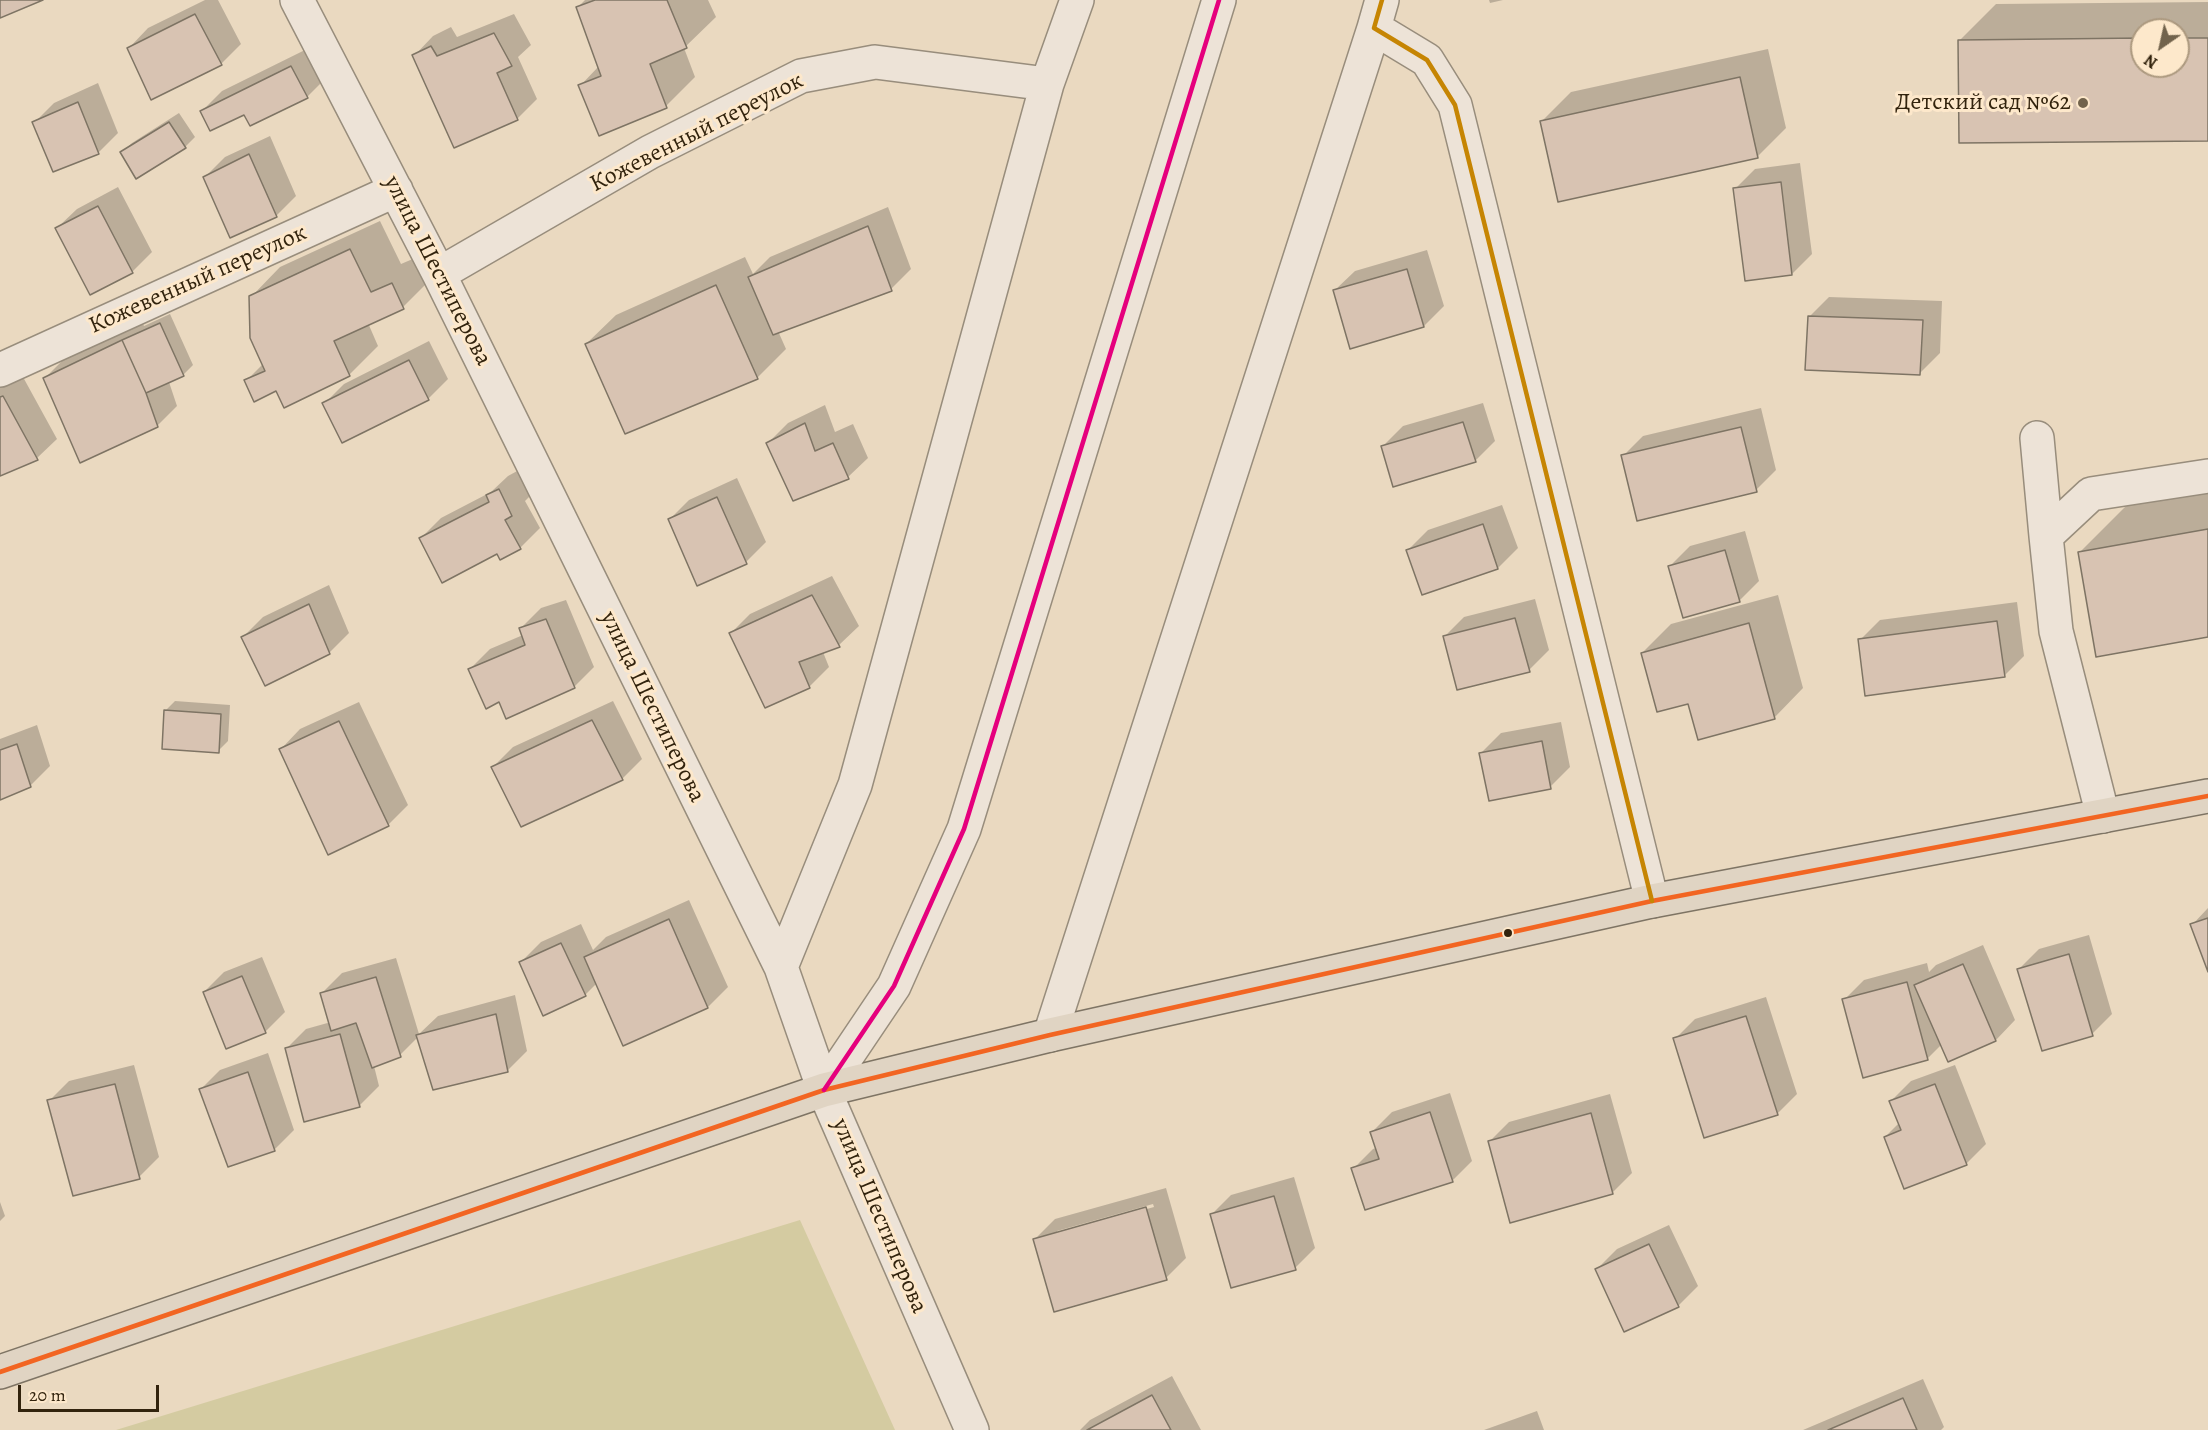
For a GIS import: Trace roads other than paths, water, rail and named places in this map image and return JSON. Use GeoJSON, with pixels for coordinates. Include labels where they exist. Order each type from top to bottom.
{"type":"FeatureCollection","features":[{"type":"Feature","properties":{"kind":"main road"},"geometry":{"type":"LineString","coordinates":[[0,1372],[824,1090],[1050,1035],[1652,901],[2208,796]]}},
{"type":"Feature","properties":{"kind":"street","name":"улица Шестиперова"},"geometry":{"type":"LineString","coordinates":[[297,0],[439,274],[781,967],[824,1090],[972,1430]]}},
{"type":"Feature","properties":{"kind":"street"},"geometry":{"type":"LineString","coordinates":[[781,967],[855,784],[1047,84],[1077,0]]}},
{"type":"Feature","properties":{"kind":"street"},"geometry":{"type":"LineString","coordinates":[[824,1090],[894,986],[964,829],[1219,0]]}},
{"type":"Feature","properties":{"kind":"street"},"geometry":{"type":"LineString","coordinates":[[1050,1035],[1378,14],[1427,60],[1455,105],[1652,901]]}},
{"type":"Feature","properties":{"kind":"street","name":"Кожевенный переулок"},"geometry":{"type":"LineString","coordinates":[[439,274],[650,152],[801,76],[875,62],[1047,84]]}},
{"type":"Feature","properties":{"kind":"street","name":"Кожевенный переулок"},"geometry":{"type":"LineString","coordinates":[[0,370],[396,190]]}},
{"type":"Feature","properties":{"kind":"street"},"geometry":{"type":"LineString","coordinates":[[2037,438],[2056,631],[2103,816]]}},
{"type":"Feature","properties":{"kind":"street"},"geometry":{"type":"LineString","coordinates":[[2046,536],[2091,494],[2208,476]]}},
{"type":"Feature","properties":{"kind":"place","name":"Детский сад №62"},"geometry":{"type":"Point","coordinates":[2083,103]}}]}
